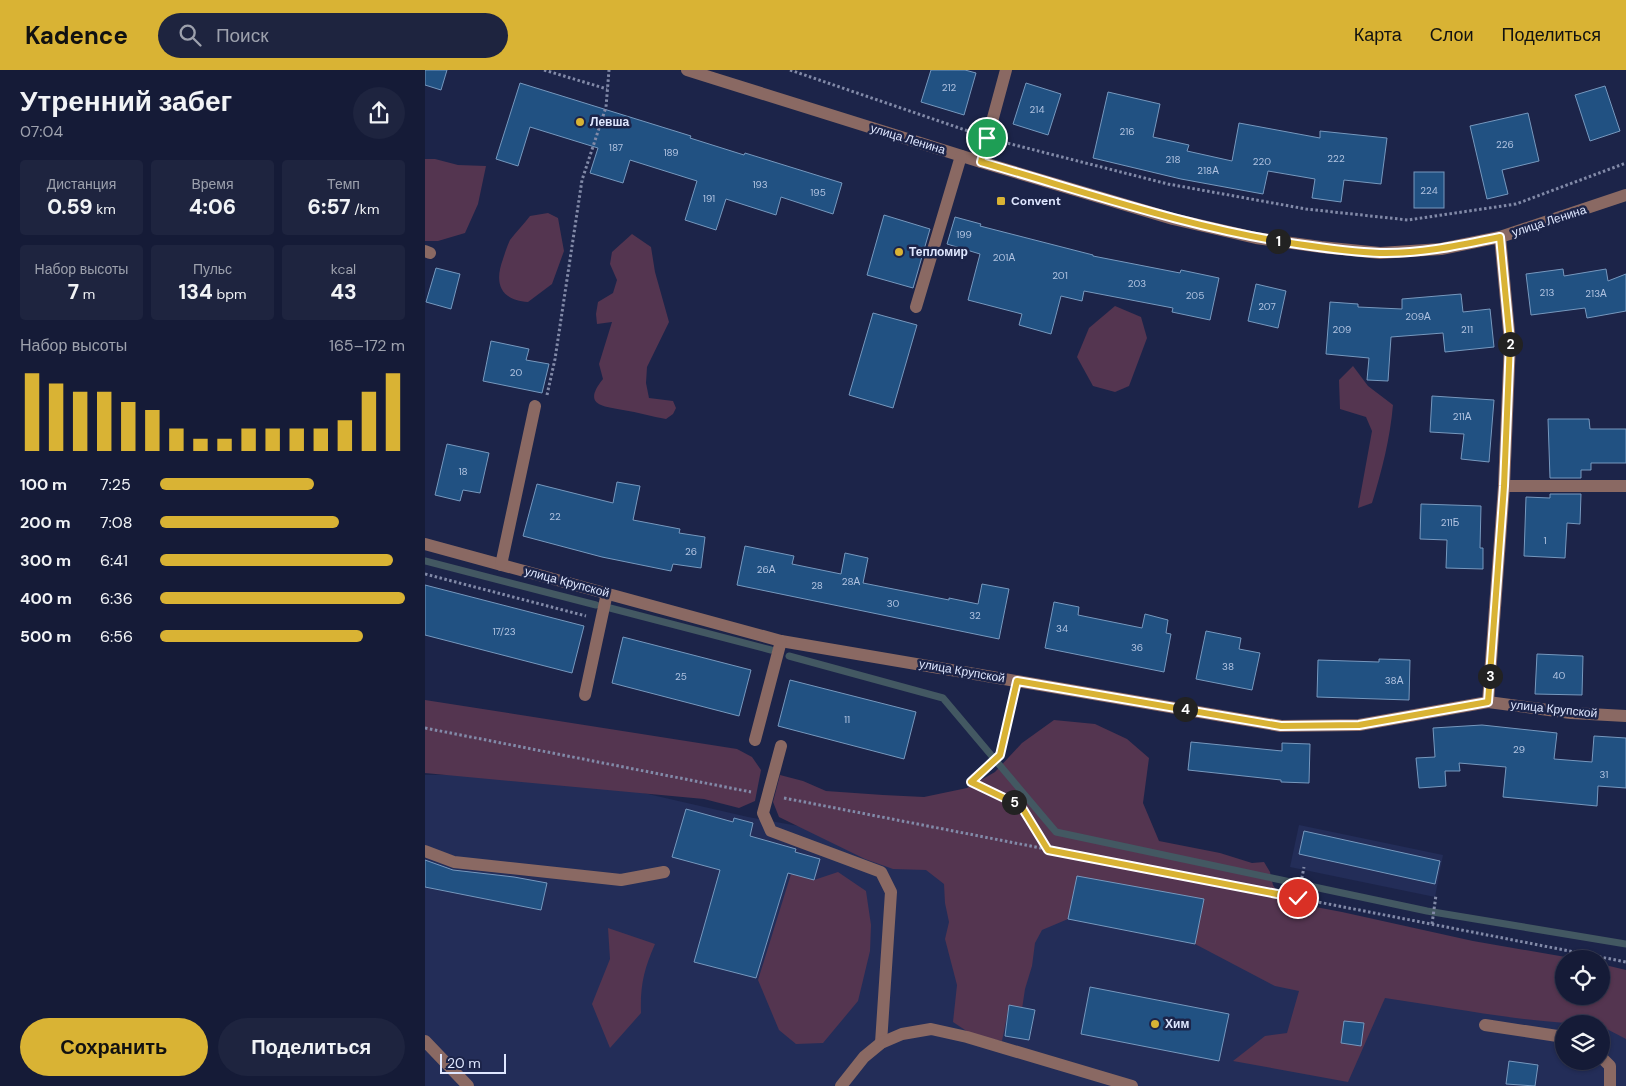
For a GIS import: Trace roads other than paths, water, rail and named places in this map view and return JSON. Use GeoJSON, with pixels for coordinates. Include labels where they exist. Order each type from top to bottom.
{"type":"FeatureCollection","features":[{"type":"Feature","properties":{"kind":"street","name":"улица Ленина"},"geometry":{"type":"LineString","coordinates":[[687,70],[961,156],[1173,219],[1256,238],[1321,247],[1380,253],[1441,249],[1500,237],[1626,195]]}},
{"type":"Feature","properties":{"kind":"street"},"geometry":{"type":"LineString","coordinates":[[981,162],[1006,70]]}},
{"type":"Feature","properties":{"kind":"street"},"geometry":{"type":"LineString","coordinates":[[917,307],[961,156]]}},
{"type":"Feature","properties":{"kind":"street"},"geometry":{"type":"LineString","coordinates":[[1488,702],[1504,486],[1510,342],[1500,237]]}},
{"type":"Feature","properties":{"kind":"street"},"geometry":{"type":"LineString","coordinates":[[501,565],[535,406]]}},
{"type":"Feature","properties":{"kind":"street"},"geometry":{"type":"LineString","coordinates":[[1504,486],[1626,486]]}},
{"type":"Feature","properties":{"kind":"street","name":"улица Крупской"},"geometry":{"type":"LineString","coordinates":[[425,544],[781,640],[1281,726],[1359,725],[1488,702],[1571,713],[1626,716]]}},
{"type":"Feature","properties":{"kind":"street"},"geometry":{"type":"LineString","coordinates":[[585,694],[607,593]]}},
{"type":"Feature","properties":{"kind":"street"},"geometry":{"type":"LineString","coordinates":[[755,740],[781,640]]}},
{"type":"Feature","properties":{"kind":"street"},"geometry":{"type":"LineString","coordinates":[[781,746],[763,813],[771,831],[881,872],[891,892],[881,1043]]}},
{"type":"Feature","properties":{"kind":"street"},"geometry":{"type":"LineString","coordinates":[[425,851],[454,862],[621,880],[664,872]]}},
{"type":"Feature","properties":{"kind":"street"},"geometry":{"type":"LineString","coordinates":[[1485,1025],[1555,1036]]}},
{"type":"Feature","properties":{"kind":"street"},"geometry":{"type":"LineString","coordinates":[[841,1086],[864,1057],[881,1043],[902,1034],[931,1029],[967,1037],[1132,1086]]}},
{"type":"Feature","properties":{"kind":"street"},"geometry":{"type":"LineString","coordinates":[[425,1041],[468,1086]]}},
{"type":"Feature","properties":{"kind":"street"},"geometry":{"type":"LineString","coordinates":[[1610,1070],[1610,1086]]}},
{"type":"Feature","properties":{"kind":"waterway"},"geometry":{"type":"LineString","coordinates":[[425,561],[596,605]]}},
{"type":"Feature","properties":{"kind":"waterway"},"geometry":{"type":"LineString","coordinates":[[610,608],[771,650]]}},
{"type":"Feature","properties":{"kind":"waterway"},"geometry":{"type":"LineString","coordinates":[[789,656],[943,698],[1056,832],[1427,911],[1626,944]]}},
{"type":"Feature","properties":{"kind":"place","name":"Левша"},"geometry":{"type":"Point","coordinates":[580,122]}},
{"type":"Feature","properties":{"kind":"place","name":"Convent"},"geometry":{"type":"Point","coordinates":[1001,201]}},
{"type":"Feature","properties":{"kind":"place","name":"Тепломир"},"geometry":{"type":"Point","coordinates":[899,252]}},
{"type":"Feature","properties":{"kind":"place","name":"Хим"},"geometry":{"type":"Point","coordinates":[1155,1024]}}]}
